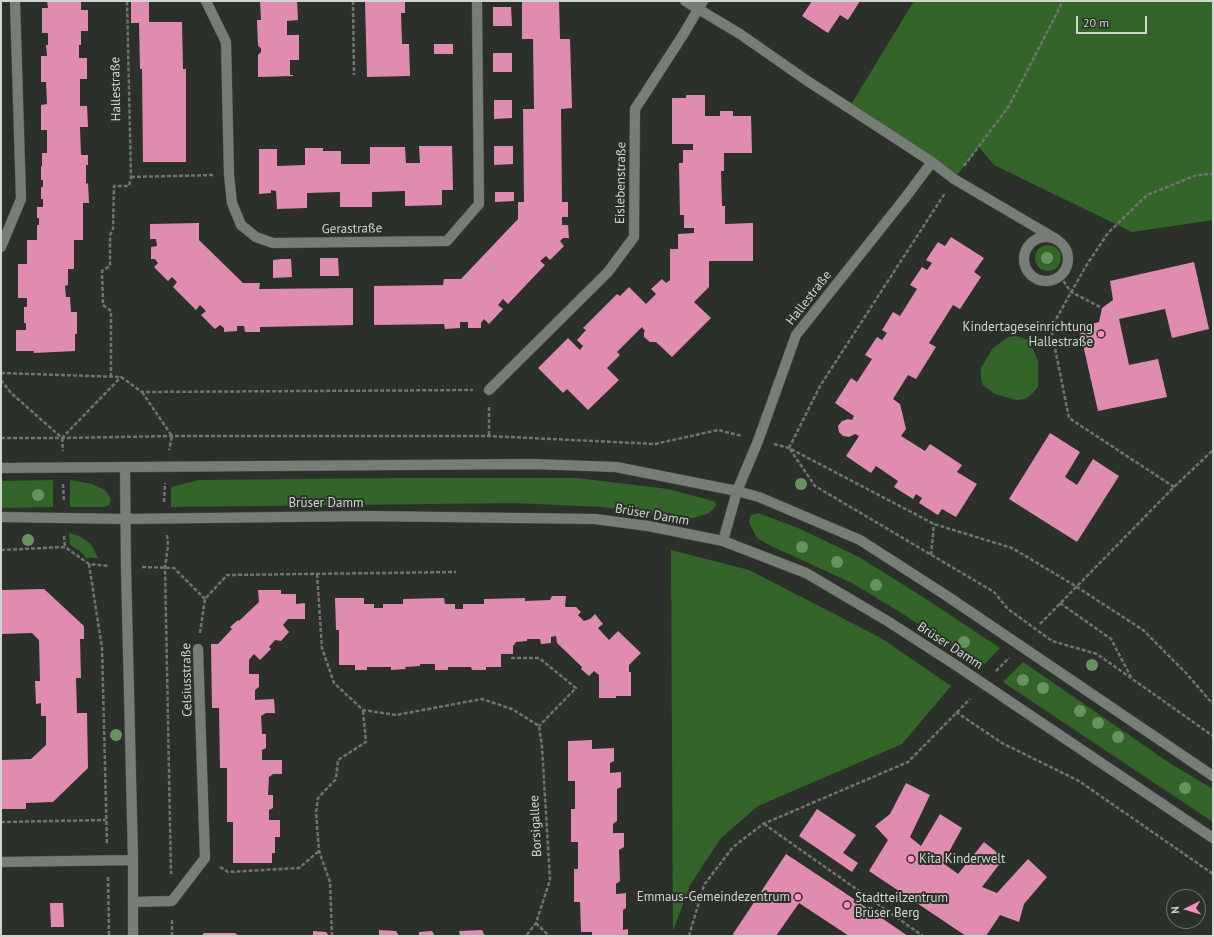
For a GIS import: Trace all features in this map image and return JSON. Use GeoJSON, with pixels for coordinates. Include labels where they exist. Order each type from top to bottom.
{"type":"FeatureCollection","features":[{"type":"Feature","properties":{"kind":"street"},"geometry":{"type":"LineString","coordinates":[[1,247],[21,199],[15,1]]}},
{"type":"Feature","properties":{"kind":"street","name":"Gerastraße"},"geometry":{"type":"LineString","coordinates":[[206,1],[226,42],[229,175],[232,203],[241,224],[256,238],[273,243],[447,241],[479,204],[477,1]]}},
{"type":"Feature","properties":{"kind":"street"},"geometry":{"type":"LineString","coordinates":[[685,1],[701,5],[806,80],[932,162],[954,179],[1056,239],[1064,247],[1068,257],[1066,268],[1060,276],[1051,281],[1039,280],[1029,274],[1026,270],[1024,260],[1026,250],[1034,240],[1048,237],[1056,239]]}},
{"type":"Feature","properties":{"kind":"street","name":"Eislebenstraße"},"geometry":{"type":"LineString","coordinates":[[489,390],[608,272],[634,237],[635,109],[701,5]]}},
{"type":"Feature","properties":{"kind":"street","name":"Hallestraße"},"geometry":{"type":"LineString","coordinates":[[723,541],[737,491],[758,441],[796,335],[932,162]]}},
{"type":"Feature","properties":{"kind":"street"},"geometry":{"type":"LineString","coordinates":[[1,468],[524,464],[616,466],[737,491],[759,497],[860,540],[947,596],[1213,776]]}},
{"type":"Feature","properties":{"kind":"street"},"geometry":{"type":"LineString","coordinates":[[125,467],[133,860],[133,936]]}},
{"type":"Feature","properties":{"kind":"street","name":"Brüser Damm"},"geometry":{"type":"LineString","coordinates":[[1,518],[125,519],[367,516],[595,519],[648,526],[723,541],[806,573],[889,622],[1213,838]]}},
{"type":"Feature","properties":{"kind":"street","name":"Celsiusstraße"},"geometry":{"type":"LineString","coordinates":[[198,649],[205,858]]}},
{"type":"Feature","properties":{"kind":"street"},"geometry":{"type":"LineString","coordinates":[[133,902],[172,901],[205,858]]}},
{"type":"Feature","properties":{"kind":"street"},"geometry":{"type":"LineString","coordinates":[[1,862],[133,860]]}},
{"type":"Feature","properties":{"kind":"path","name":"Hallestraße"},"geometry":{"type":"LineString","coordinates":[[127,1],[131,177]]}},
{"type":"Feature","properties":{"kind":"path"},"geometry":{"type":"LineString","coordinates":[[353,1],[354,75]]}},
{"type":"Feature","properties":{"kind":"path"},"geometry":{"type":"LineString","coordinates":[[789,448],[820,386],[954,179],[1009,106],[1063,1]]}},
{"type":"Feature","properties":{"kind":"path"},"geometry":{"type":"LineString","coordinates":[[1174,488],[1069,418],[1051,328],[1071,292],[1108,233],[1147,195],[1197,175],[1213,174]]}},
{"type":"Feature","properties":{"kind":"path"},"geometry":{"type":"LineString","coordinates":[[111,377],[111,311],[103,305],[102,271],[110,266],[110,235],[113,229],[114,186],[129,186],[131,177],[229,175]]}},
{"type":"Feature","properties":{"kind":"path"},"geometry":{"type":"LineString","coordinates":[[1060,276],[1071,292],[1102,308]]}},
{"type":"Feature","properties":{"kind":"path"},"geometry":{"type":"LineString","coordinates":[[1,374],[121,377],[142,392],[172,436],[169,453]]}},
{"type":"Feature","properties":{"kind":"path"},"geometry":{"type":"LineString","coordinates":[[62,438],[121,377]]}},
{"type":"Feature","properties":{"kind":"path"},"geometry":{"type":"LineString","coordinates":[[1,380],[11,393],[62,438],[63,455]]}},
{"type":"Feature","properties":{"kind":"path"},"geometry":{"type":"LineString","coordinates":[[142,392],[489,390],[489,436]]}},
{"type":"Feature","properties":{"kind":"path"},"geometry":{"type":"LineString","coordinates":[[1,438],[172,436],[489,436],[655,444],[718,430],[789,448],[934,524],[1012,548],[1077,587],[1143,630],[1185,672],[1213,704]]}},
{"type":"Feature","properties":{"kind":"path"},"geometry":{"type":"LineString","coordinates":[[789,448],[815,486],[994,592],[1008,609],[1052,641],[1097,654],[1213,736]]}},
{"type":"Feature","properties":{"kind":"path"},"geometry":{"type":"LineString","coordinates":[[1040,624],[1213,450]]}},
{"type":"Feature","properties":{"kind":"path"},"geometry":{"type":"LineString","coordinates":[[63,480],[64,507]]}},
{"type":"Feature","properties":{"kind":"path"},"geometry":{"type":"LineString","coordinates":[[164,506],[165,489]]}},
{"type":"Feature","properties":{"kind":"path"},"geometry":{"type":"LineString","coordinates":[[931,555],[934,524]]}},
{"type":"Feature","properties":{"kind":"path"},"geometry":{"type":"LineString","coordinates":[[64,533],[65,547]]}},
{"type":"Feature","properties":{"kind":"path"},"geometry":{"type":"LineString","coordinates":[[168,545],[165,568],[172,901]]}},
{"type":"Feature","properties":{"kind":"path"},"geometry":{"type":"LineString","coordinates":[[1,550],[65,547],[89,564],[101,565]]}},
{"type":"Feature","properties":{"kind":"path"},"geometry":{"type":"LineString","coordinates":[[89,564],[102,648],[108,861]]}},
{"type":"Feature","properties":{"kind":"path"},"geometry":{"type":"LineString","coordinates":[[155,568],[174,568],[206,599],[227,575],[456,572]]}},
{"type":"Feature","properties":{"kind":"path"},"geometry":{"type":"LineString","coordinates":[[317,574],[322,648],[334,683],[363,710],[396,715],[482,699],[512,709],[539,726],[576,688],[539,658],[511,658]]}},
{"type":"Feature","properties":{"kind":"path","name":"Celsiusstraße"},"geometry":{"type":"LineString","coordinates":[[198,649],[206,599]]}},
{"type":"Feature","properties":{"kind":"path"},"geometry":{"type":"LineString","coordinates":[[1060,603],[1112,639],[1131,678]]}},
{"type":"Feature","properties":{"kind":"path"},"geometry":{"type":"LineString","coordinates":[[996,671],[1009,657]]}},
{"type":"Feature","properties":{"kind":"path"},"geometry":{"type":"LineString","coordinates":[[689,936],[704,885],[733,847],[763,824],[908,762],[970,698]]}},
{"type":"Feature","properties":{"kind":"path"},"geometry":{"type":"LineString","coordinates":[[332,936],[330,882],[319,851],[316,812],[318,798],[336,779],[338,760],[366,742],[363,710]]}},
{"type":"Feature","properties":{"kind":"path"},"geometry":{"type":"LineString","coordinates":[[956,712],[1002,743],[1079,781],[1213,874],[1213,878]]}},
{"type":"Feature","properties":{"kind":"path","name":"Borsigallee"},"geometry":{"type":"LineString","coordinates":[[526,936],[536,923],[550,880],[542,747],[539,726]]}},
{"type":"Feature","properties":{"kind":"path"},"geometry":{"type":"LineString","coordinates":[[1,822],[106,820]]}},
{"type":"Feature","properties":{"kind":"path"},"geometry":{"type":"LineString","coordinates":[[763,824],[923,936]]}},
{"type":"Feature","properties":{"kind":"path"},"geometry":{"type":"LineString","coordinates":[[205,858],[228,872],[299,868],[319,851]]}},
{"type":"Feature","properties":{"kind":"path"},"geometry":{"type":"LineString","coordinates":[[108,873],[109,936]]}},
{"type":"Feature","properties":{"kind":"path"},"geometry":{"type":"LineString","coordinates":[[536,923],[549,936]]}},
{"type":"Feature","properties":{"kind":"green space"},"geometry":{"type":"Polygon","coordinates":[[[914,1],[1213,1],[1213,220],[1132,232],[994,165],[979,147],[954,179],[849,108],[914,1]]]}},
{"type":"Feature","properties":{"kind":"green space"},"geometry":{"type":"Polygon","coordinates":[[[1048,245],[1057,249],[1061,258],[1057,267],[1048,271],[1039,267],[1035,258],[1039,249],[1048,245]]]}},
{"type":"Feature","properties":{"kind":"green space"},"geometry":{"type":"Polygon","coordinates":[[[1016,336],[1029,340],[1038,361],[1038,387],[1025,399],[1016,400],[995,394],[983,385],[981,379],[981,368],[993,348],[1008,337],[1016,336]]]}},
{"type":"Feature","properties":{"kind":"green space"},"geometry":{"type":"Polygon","coordinates":[[[577,478],[668,489],[713,501],[715,502],[716,506],[709,513],[693,518],[683,519],[603,507],[514,503],[171,507],[171,487],[199,480],[577,478]]]}},
{"type":"Feature","properties":{"kind":"green space"},"geometry":{"type":"Polygon","coordinates":[[[53,480],[53,507],[1,508],[1,481],[53,480]]]}},
{"type":"Feature","properties":{"kind":"green space"},"geometry":{"type":"Polygon","coordinates":[[[70,480],[92,484],[105,490],[111,500],[109,505],[104,507],[70,507],[70,480]]]}},
{"type":"Feature","properties":{"kind":"green space"},"geometry":{"type":"Polygon","coordinates":[[[758,513],[798,528],[859,557],[1000,648],[982,667],[903,614],[852,583],[771,546],[757,538],[749,522],[751,515],[758,513]]]}},
{"type":"Feature","properties":{"kind":"green space"},"geometry":{"type":"Polygon","coordinates":[[[69,533],[79,536],[91,544],[98,558],[86,558],[80,551],[70,545],[69,533]]]}},
{"type":"Feature","properties":{"kind":"green space"},"geometry":{"type":"Polygon","coordinates":[[[671,550],[749,570],[881,638],[951,686],[902,744],[758,806],[721,838],[690,885],[673,931],[671,550]]]}},
{"type":"Feature","properties":{"kind":"green space"},"geometry":{"type":"Polygon","coordinates":[[[1023,662],[1171,764],[1213,789],[1213,822],[1003,682],[1023,662]]]}},
{"type":"Feature","properties":{"kind":"building"},"geometry":{"type":"Polygon","coordinates":[[[47,1],[81,1],[81,10],[88,10],[88,31],[81,31],[79,58],[87,58],[87,79],[80,79],[80,106],[87,106],[88,127],[80,127],[81,155],[88,155],[88,165],[86,165],[86,184],[88,183],[89,203],[83,203],[83,240],[74,240],[74,269],[68,269],[68,285],[65,286],[66,297],[70,297],[71,312],[77,312],[75,351],[34,353],[34,351],[16,351],[16,330],[26,330],[26,323],[24,323],[24,307],[27,307],[27,298],[18,298],[18,264],[27,264],[27,240],[37,240],[37,225],[39,225],[39,218],[37,218],[37,207],[43,207],[43,199],[41,199],[41,187],[43,187],[43,180],[41,180],[41,166],[42,153],[47,153],[47,130],[41,130],[41,105],[47,104],[46,82],[41,82],[41,56],[47,56],[46,45],[48,45],[48,33],[42,33],[42,8],[48,8],[47,1]]]}},
{"type":"Feature","properties":{"kind":"building"},"geometry":{"type":"Polygon","coordinates":[[[131,1],[149,1],[149,22],[182,22],[183,69],[186,69],[186,162],[143,162],[142,69],[140,69],[139,23],[131,23],[131,1]]]}},
{"type":"Feature","properties":{"kind":"building"},"geometry":{"type":"Polygon","coordinates":[[[260,1],[297,1],[298,20],[287,21],[287,35],[299,35],[299,60],[290,60],[290,75],[293,76],[258,77],[258,55],[261,52],[261,48],[258,45],[257,20],[261,20],[260,1]]]}},
{"type":"Feature","properties":{"kind":"building"},"geometry":{"type":"Polygon","coordinates":[[[365,1],[405,1],[405,13],[401,13],[402,44],[409,44],[410,76],[367,77],[365,1]]]}},
{"type":"Feature","properties":{"kind":"building"},"geometry":{"type":"Polygon","coordinates":[[[522,1],[559,1],[560,39],[570,39],[572,108],[561,109],[562,202],[568,202],[568,217],[562,217],[562,225],[568,225],[569,238],[563,238],[560,241],[564,246],[550,260],[546,256],[540,261],[545,265],[508,304],[503,299],[498,305],[503,309],[489,324],[484,319],[481,323],[481,328],[468,328],[468,322],[460,322],[460,328],[445,329],[444,324],[374,325],[374,286],[443,285],[444,279],[461,279],[518,219],[518,202],[524,202],[523,109],[534,109],[533,39],[522,39],[522,1]]]}},
{"type":"Feature","properties":{"kind":"building"},"geometry":{"type":"Polygon","coordinates":[[[812,1],[860,1],[848,20],[840,15],[828,33],[802,16],[812,1]]]}},
{"type":"Feature","properties":{"kind":"building"},"geometry":{"type":"Polygon","coordinates":[[[493,7],[511,7],[512,26],[493,26],[493,7]]]}},
{"type":"Feature","properties":{"kind":"building"},"geometry":{"type":"Polygon","coordinates":[[[434,44],[453,44],[453,54],[434,54],[434,44]]]}},
{"type":"Feature","properties":{"kind":"building"},"geometry":{"type":"Polygon","coordinates":[[[493,53],[512,53],[512,72],[493,72],[493,53]]]}},
{"type":"Feature","properties":{"kind":"building"},"geometry":{"type":"Polygon","coordinates":[[[686,95],[705,95],[705,116],[720,116],[720,111],[733,111],[733,116],[751,116],[752,153],[724,153],[724,171],[721,171],[722,206],[725,206],[725,224],[753,223],[753,261],[709,261],[709,287],[694,302],[711,318],[672,357],[656,342],[650,342],[644,337],[645,331],[642,327],[617,352],[620,355],[607,368],[619,380],[588,410],[567,389],[563,393],[538,368],[568,338],[580,350],[583,346],[577,340],[586,330],[583,328],[617,294],[620,296],[629,287],[646,304],[656,294],[651,289],[662,279],[666,283],[670,280],[670,249],[678,249],[678,234],[694,233],[694,228],[684,228],[684,215],[680,215],[679,163],[683,163],[683,150],[693,150],[693,144],[672,144],[672,98],[686,98],[686,95]]]}},
{"type":"Feature","properties":{"kind":"building"},"geometry":{"type":"Polygon","coordinates":[[[494,100],[512,100],[512,118],[494,119],[494,100]]]}},
{"type":"Feature","properties":{"kind":"building"},"geometry":{"type":"Polygon","coordinates":[[[419,146],[452,146],[453,190],[442,190],[442,205],[405,206],[405,191],[372,192],[372,207],[340,207],[340,192],[307,193],[307,208],[277,209],[276,191],[271,190],[271,193],[259,194],[259,149],[277,149],[277,166],[305,165],[305,148],[323,148],[323,151],[341,151],[341,164],[370,164],[370,147],[405,147],[406,163],[420,163],[419,146]]]}},
{"type":"Feature","properties":{"kind":"building"},"geometry":{"type":"Polygon","coordinates":[[[494,146],[513,146],[513,164],[494,165],[494,146]]]}},
{"type":"Feature","properties":{"kind":"building"},"geometry":{"type":"Polygon","coordinates":[[[495,192],[514,192],[514,201],[495,202],[495,192]]]}},
{"type":"Feature","properties":{"kind":"building"},"geometry":{"type":"Polygon","coordinates":[[[199,223],[199,240],[243,283],[260,283],[259,289],[353,288],[353,325],[260,327],[260,332],[245,332],[244,326],[237,326],[237,331],[224,332],[224,328],[220,325],[215,329],[201,315],[206,311],[200,305],[196,310],[173,287],[177,282],[172,277],[168,281],[154,267],[158,263],[155,259],[151,259],[151,247],[157,246],[156,239],[150,239],[150,224],[199,223]]]}},
{"type":"Feature","properties":{"kind":"building"},"geometry":{"type":"Polygon","coordinates":[[[951,237],[984,258],[974,272],[981,277],[960,309],[953,305],[929,343],[936,347],[916,379],[908,375],[893,399],[900,404],[906,429],[901,436],[925,451],[930,444],[962,465],[957,472],[977,484],[956,517],[942,509],[938,515],[919,503],[922,498],[916,494],[913,499],[894,487],[898,481],[876,466],[871,473],[846,456],[859,436],[855,434],[849,437],[843,436],[839,432],[838,426],[842,421],[848,419],[852,420],[854,416],[835,403],[851,378],[857,382],[872,359],[865,355],[877,337],[882,340],[887,333],[882,330],[893,312],[900,316],[917,289],[910,285],[922,267],[927,270],[932,263],[926,260],[938,242],[945,246],[951,237]]]}},
{"type":"Feature","properties":{"kind":"building"},"geometry":{"type":"Polygon","coordinates":[[[320,258],[338,258],[339,276],[320,276],[320,258]]]}},
{"type":"Feature","properties":{"kind":"building"},"geometry":{"type":"Polygon","coordinates":[[[291,259],[292,277],[273,278],[273,260],[291,259]]]}},
{"type":"Feature","properties":{"kind":"building","name":"Kindertageseinrichtung Hallestraße"},"geometry":{"type":"Polygon","coordinates":[[[1194,262],[1209,329],[1172,338],[1165,309],[1119,319],[1129,365],[1158,359],[1167,397],[1098,411],[1079,327],[1099,322],[1102,308],[1113,300],[1110,281],[1194,262]]]}},
{"type":"Feature","properties":{"kind":"building"},"geometry":{"type":"Polygon","coordinates":[[[1050,433],[1080,452],[1065,477],[1077,485],[1093,459],[1119,476],[1077,542],[1009,499],[1050,433]]]}},
{"type":"Feature","properties":{"kind":"building"},"geometry":{"type":"Polygon","coordinates":[[[44,589],[84,626],[84,639],[80,639],[81,678],[76,678],[77,713],[87,713],[88,768],[53,802],[26,803],[26,809],[1,809],[1,760],[31,759],[46,745],[46,716],[41,716],[41,703],[36,704],[35,681],[40,681],[39,640],[32,633],[1,634],[1,590],[44,589]]]}},
{"type":"Feature","properties":{"kind":"building"},"geometry":{"type":"Polygon","coordinates":[[[258,590],[281,590],[281,594],[296,594],[296,604],[305,603],[305,619],[288,619],[283,625],[289,632],[281,641],[275,640],[269,647],[271,649],[260,660],[254,654],[249,660],[249,674],[259,674],[259,687],[255,690],[255,700],[274,699],[275,713],[266,713],[261,716],[262,734],[266,734],[266,748],[262,750],[262,760],[282,760],[282,774],[273,774],[269,777],[268,795],[273,795],[273,808],[269,810],[269,820],[280,820],[280,837],[275,837],[275,853],[272,853],[272,863],[233,863],[233,822],[227,822],[227,768],[220,768],[219,708],[212,708],[211,644],[218,644],[232,629],[230,627],[238,620],[239,621],[259,602],[258,590]]]}},
{"type":"Feature","properties":{"kind":"building"},"geometry":{"type":"Polygon","coordinates":[[[552,596],[566,596],[565,607],[576,607],[581,612],[578,615],[584,621],[590,619],[595,614],[603,624],[598,628],[609,640],[618,631],[641,653],[629,665],[629,672],[631,672],[631,696],[599,698],[599,675],[594,671],[589,676],[581,669],[582,667],[557,643],[556,636],[551,637],[551,643],[541,644],[540,639],[527,639],[527,641],[516,642],[513,646],[513,654],[501,654],[501,667],[486,667],[486,670],[472,670],[471,667],[448,667],[448,670],[435,670],[435,664],[420,664],[420,666],[405,667],[406,669],[391,670],[391,667],[367,667],[367,670],[355,670],[355,665],[339,665],[339,630],[336,630],[335,598],[364,598],[364,604],[374,604],[374,608],[383,608],[383,604],[403,604],[403,599],[444,598],[445,604],[455,604],[455,609],[463,609],[463,604],[484,604],[484,599],[525,598],[525,601],[550,600],[552,596]]]}},
{"type":"Feature","properties":{"kind":"building"},"geometry":{"type":"Polygon","coordinates":[[[592,740],[592,749],[614,748],[614,761],[610,763],[610,773],[621,772],[621,787],[617,789],[617,821],[613,824],[613,833],[624,833],[624,847],[619,850],[620,881],[616,884],[616,894],[626,893],[626,908],[623,910],[623,930],[628,929],[628,936],[592,936],[592,932],[581,932],[580,902],[574,902],[574,869],[578,869],[578,842],[571,842],[571,809],[575,809],[575,781],[568,781],[568,741],[592,740]]]}},
{"type":"Feature","properties":{"kind":"building","name":"Kita Kinderwelt"},"geometry":{"type":"Polygon","coordinates":[[[906,783],[930,795],[910,837],[921,846],[940,814],[962,828],[943,863],[958,874],[984,842],[1004,858],[982,887],[997,893],[1028,859],[1047,877],[1024,904],[1019,922],[1000,915],[986,936],[966,936],[869,871],[888,840],[875,826],[890,814],[906,783]]]}},
{"type":"Feature","properties":{"kind":"building"},"geometry":{"type":"Polygon","coordinates":[[[817,809],[856,835],[843,853],[858,863],[852,872],[799,836],[817,809]]]}},
{"type":"Feature","properties":{"kind":"building","name":"Emmaus-Gemeindezentrum"},"geometry":{"type":"Polygon","coordinates":[[[786,854],[908,936],[849,936],[799,903],[776,936],[735,936],[733,934],[786,854]]]}},
{"type":"Feature","properties":{"kind":"building"},"geometry":{"type":"Polygon","coordinates":[[[50,903],[63,903],[64,927],[51,927],[50,903]]]}},
{"type":"Feature","properties":{"kind":"building"},"geometry":{"type":"Polygon","coordinates":[[[379,930],[396,931],[399,936],[379,936],[379,930]]]}},
{"type":"Feature","properties":{"kind":"building"},"geometry":{"type":"Polygon","coordinates":[[[482,930],[485,936],[460,936],[459,931],[482,930]]]}},
{"type":"Feature","properties":{"kind":"building"},"geometry":{"type":"Polygon","coordinates":[[[313,931],[326,932],[329,936],[313,936],[313,931]]]}},
{"type":"Feature","properties":{"kind":"building"},"geometry":{"type":"Polygon","coordinates":[[[432,931],[435,936],[419,936],[419,932],[432,931]]]}},
{"type":"Feature","properties":{"kind":"building"},"geometry":{"type":"Polygon","coordinates":[[[204,933],[235,933],[239,936],[201,936],[204,933]]]}},
{"type":"Feature","properties":{"kind":"place","name":"Kindertageseinrichtung Hallestraße"},"geometry":{"type":"Point","coordinates":[1101,334]}},
{"type":"Feature","properties":{"kind":"place","name":"Kita Kinderwelt"},"geometry":{"type":"Point","coordinates":[911,859]}},
{"type":"Feature","properties":{"kind":"place","name":"Emmaus-Gemeindezentrum"},"geometry":{"type":"Point","coordinates":[798,897]}},
{"type":"Feature","properties":{"kind":"place","name":"Stadtteilzentrum Brüser Berg"},"geometry":{"type":"Point","coordinates":[847,905]}}]}
